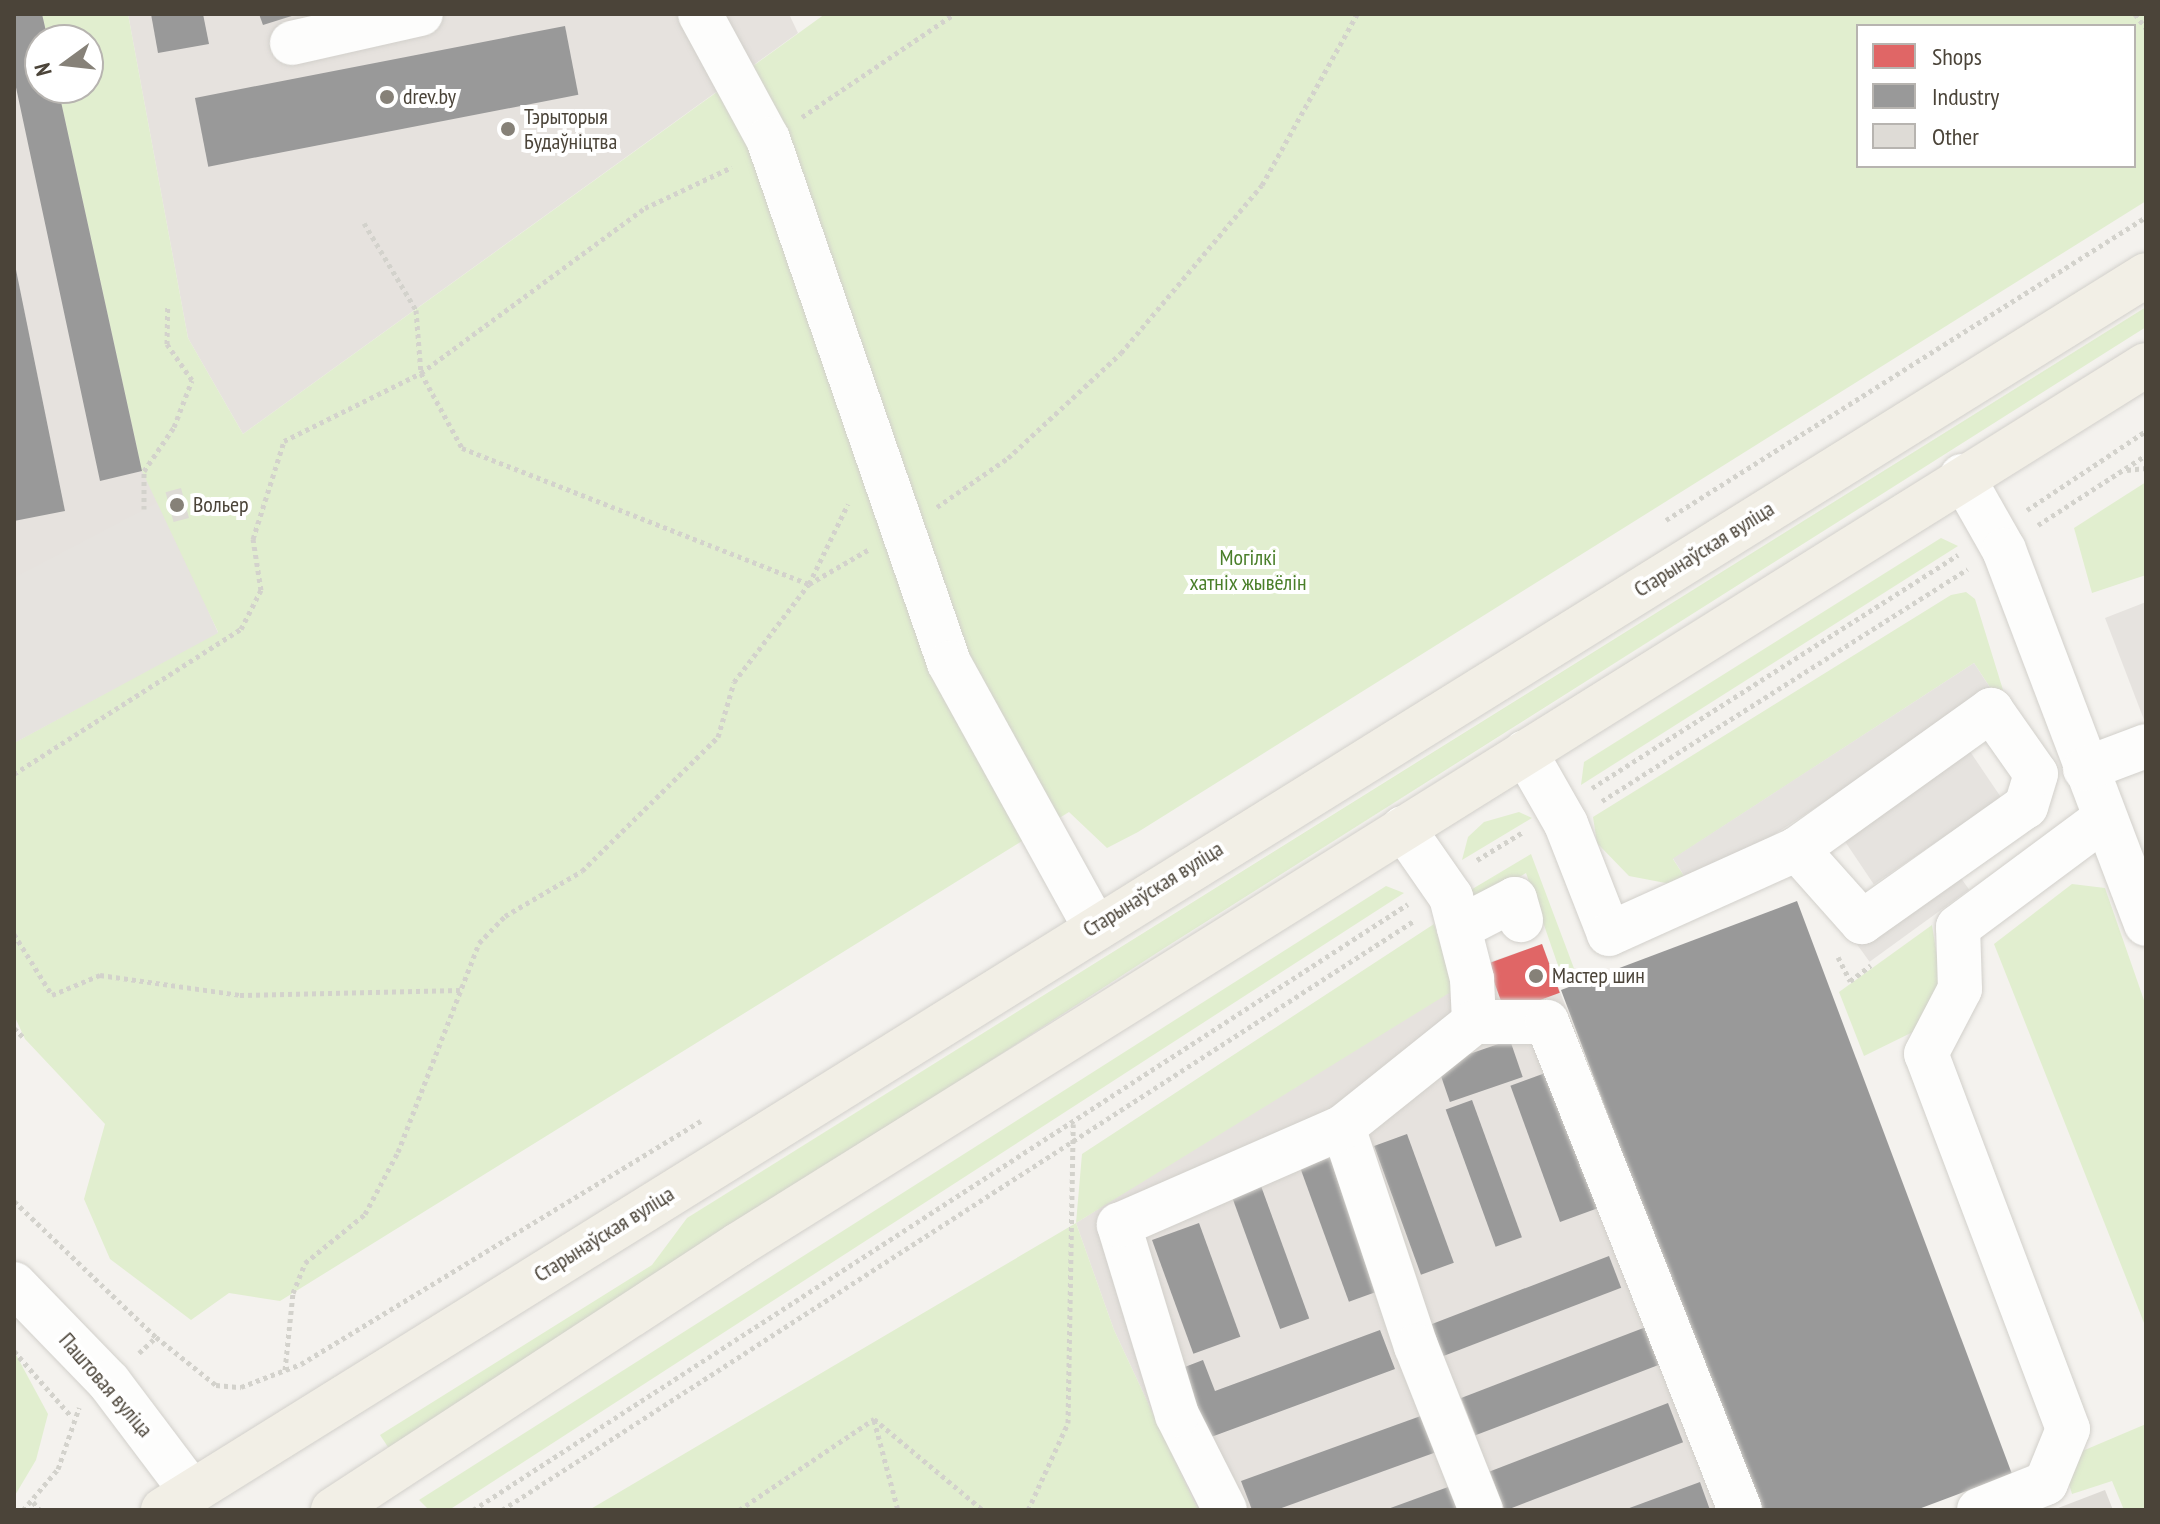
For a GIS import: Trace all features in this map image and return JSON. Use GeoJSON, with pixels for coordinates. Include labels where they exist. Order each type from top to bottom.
{"type":"FeatureCollection","features":[{"type":"Feature","properties":{"kind":"main road","name":"Старынаўская вуліца"},"geometry":{"type":"LineString","coordinates":[[186,1504],[1094,926],[2146,275]]}},
{"type":"Feature","properties":{"kind":"main road"},"geometry":{"type":"LineString","coordinates":[[333,1510],[738,1245],[1962,476],[2146,365]]}},
{"type":"Feature","properties":{"kind":"street"},"geometry":{"type":"LineString","coordinates":[[292,43],[421,14]]}},
{"type":"Feature","properties":{"kind":"street"},"geometry":{"type":"LineString","coordinates":[[700,14],[768,139],[949,663],[1094,926]]}},
{"type":"Feature","properties":{"kind":"street"},"geometry":{"type":"LineString","coordinates":[[1962,476],[1999,542],[2146,924]]}},
{"type":"Feature","properties":{"kind":"street"},"geometry":{"type":"LineString","coordinates":[[1525,752],[1560,818],[1609,934],[1797,849],[1991,710],[2036,774],[2026,806],[1862,922],[1797,849]]}},
{"type":"Feature","properties":{"kind":"street"},"geometry":{"type":"LineString","coordinates":[[2085,769],[2146,746]]}},
{"type":"Feature","properties":{"kind":"street"},"geometry":{"type":"LineString","coordinates":[[1979,1510],[2028,1501],[2046,1483],[2068,1429],[1926,1054],[1960,989],[1958,927],[2105,818]]}},
{"type":"Feature","properties":{"kind":"street"},"geometry":{"type":"LineString","coordinates":[[1403,828],[1451,902],[1474,1022]]}},
{"type":"Feature","properties":{"kind":"street"},"geometry":{"type":"LineString","coordinates":[[1451,902],[1515,899],[1521,920]]}},
{"type":"Feature","properties":{"kind":"street"},"geometry":{"type":"LineString","coordinates":[[1225,1510],[1177,1415],[1119,1225],[1343,1127],[1474,1022],[1547,1022],[1740,1510]]}},
{"type":"Feature","properties":{"kind":"street"},"geometry":{"type":"LineString","coordinates":[[1343,1127],[1416,1346],[1481,1510]]}},
{"type":"Feature","properties":{"kind":"street","name":"Паштовая вуліца"},"geometry":{"type":"LineString","coordinates":[[14,1284],[109,1382],[186,1504]]}},
{"type":"Feature","properties":{"kind":"path"},"geometry":{"type":"LineString","coordinates":[[14,774],[241,629],[261,590],[253,539],[284,441],[421,373],[645,208],[715,180],[768,139],[954,14]]}},
{"type":"Feature","properties":{"kind":"path"},"geometry":{"type":"LineString","coordinates":[[809,584],[903,530],[1008,458],[1121,353],[1262,185],[1357,14]]}},
{"type":"Feature","properties":{"kind":"path"},"geometry":{"type":"LineString","coordinates":[[2135,14],[2146,28]]}},
{"type":"Feature","properties":{"kind":"path"},"geometry":{"type":"LineString","coordinates":[[364,223],[416,310],[421,373],[462,448],[809,584]]}},
{"type":"Feature","properties":{"kind":"path"},"geometry":{"type":"LineString","coordinates":[[144,509],[144,471],[174,427],[192,380],[167,344],[168,305]]}},
{"type":"Feature","properties":{"kind":"path"},"geometry":{"type":"LineString","coordinates":[[1560,818],[1999,542],[2146,431]]}},
{"type":"Feature","properties":{"kind":"path"},"geometry":{"type":"LineString","coordinates":[[502,1510],[1070,1142],[1451,902],[1560,818],[1999,542],[2146,455]]}},
{"type":"Feature","properties":{"kind":"path"},"geometry":{"type":"LineString","coordinates":[[2122,470],[2146,468]]}},
{"type":"Feature","properties":{"kind":"path"},"geometry":{"type":"LineString","coordinates":[[284,1371],[293,1293],[305,1263],[365,1214],[398,1152],[479,943],[505,916],[582,871],[718,737],[734,682],[809,584],[850,497]]}},
{"type":"Feature","properties":{"kind":"path"},"geometry":{"type":"LineString","coordinates":[[473,1510],[1073,1123],[1451,902]]}},
{"type":"Feature","properties":{"kind":"path"},"geometry":{"type":"LineString","coordinates":[[14,934],[52,995],[100,975],[240,995],[460,990]]}},
{"type":"Feature","properties":{"kind":"path"},"geometry":{"type":"LineString","coordinates":[[14,1028],[25,1039]]}},
{"type":"Feature","properties":{"kind":"path"},"geometry":{"type":"LineString","coordinates":[[1028,1510],[1068,1423],[1070,1142],[1073,1123]]}},
{"type":"Feature","properties":{"kind":"path"},"geometry":{"type":"LineString","coordinates":[[14,1351],[71,1416]]}},
{"type":"Feature","properties":{"kind":"path"},"geometry":{"type":"LineString","coordinates":[[739,1510],[874,1419]]}},
{"type":"Feature","properties":{"kind":"path"},"geometry":{"type":"LineString","coordinates":[[874,1419],[898,1510]]}},
{"type":"Feature","properties":{"kind":"path"},"geometry":{"type":"LineString","coordinates":[[874,1419],[983,1510]]}},
{"type":"Feature","properties":{"kind":"path"},"geometry":{"type":"LineString","coordinates":[[33,1502],[40,1510]]}},
{"type":"Feature","properties":{"kind":"shaded area"},"geometry":{"type":"Polygon","coordinates":[[[14,14],[43,14],[45,24],[24,24],[24,104],[64,104],[147,470],[218,633],[14,743],[14,14]]]}},
{"type":"Feature","properties":{"kind":"shaded area"},"geometry":{"type":"Polygon","coordinates":[[[128,14],[789,14],[798,33],[243,434],[188,338],[128,14]]]}},
{"type":"Feature","properties":{"kind":"shaded area"},"geometry":{"type":"Polygon","coordinates":[[[157,503],[218,633],[14,743],[14,578],[157,503]]]}},
{"type":"Feature","properties":{"kind":"shaded area"},"geometry":{"type":"Polygon","coordinates":[[[2146,602],[2146,725],[2105,618],[2146,602]]]}},
{"type":"Feature","properties":{"kind":"shaded area"},"geometry":{"type":"Polygon","coordinates":[[[1974,663],[1993,692],[1692,888],[1673,859],[1974,663]]]}},
{"type":"Feature","properties":{"kind":"shaded area"},"geometry":{"type":"Polygon","coordinates":[[[1969,750],[2001,798],[1874,884],[1841,836],[1969,750]]]}},
{"type":"Feature","properties":{"kind":"shaded area"},"geometry":{"type":"Polygon","coordinates":[[[1955,870],[1969,889],[1870,962],[1855,942],[1955,870]]]}},
{"type":"Feature","properties":{"kind":"shaded area"},"geometry":{"type":"Polygon","coordinates":[[[1542,944],[1756,1510],[1198,1510],[1114,1330],[1076,1223],[1487,963],[1542,944]]]}},
{"type":"Feature","properties":{"kind":"green space","name":"Могілкі хатніх жывёлін"},"geometry":{"type":"Polygon","coordinates":[[[42,14],[128,14],[188,338],[243,434],[825,14],[2146,14],[2146,201],[1138,832],[1107,848],[1069,812],[280,1301],[229,1293],[191,1320],[110,1259],[84,1199],[105,1124],[25,1039],[14,1015],[14,743],[218,632],[142,471],[62,104],[104,104],[104,24],[44,24],[42,14]]]}},
{"type":"Feature","properties":{"kind":"green space"},"geometry":{"type":"Polygon","coordinates":[[[2146,307],[2146,327],[1166,947],[390,1450],[380,1435],[652,1265],[687,1218],[2146,307]]]}},
{"type":"Feature","properties":{"kind":"green space"},"geometry":{"type":"Polygon","coordinates":[[[2146,482],[2146,575],[2092,593],[2074,528],[2146,482]]]}},
{"type":"Feature","properties":{"kind":"green space"},"geometry":{"type":"Polygon","coordinates":[[[1941,538],[1958,546],[1581,785],[1584,762],[1941,538]]]}},
{"type":"Feature","properties":{"kind":"green space"},"geometry":{"type":"Polygon","coordinates":[[[1966,592],[1975,599],[2003,690],[1993,692],[1974,663],[1673,859],[1692,888],[1629,876],[1597,843],[1593,817],[1951,595],[1966,592]]]}},
{"type":"Feature","properties":{"kind":"green space"},"geometry":{"type":"Polygon","coordinates":[[[1519,812],[1532,818],[1462,860],[1468,837],[1484,822],[1519,812]]]}},
{"type":"Feature","properties":{"kind":"green space"},"geometry":{"type":"Polygon","coordinates":[[[1531,854],[1575,971],[1562,977],[1526,873],[1472,905],[1469,891],[1531,854]]]}},
{"type":"Feature","properties":{"kind":"green space"},"geometry":{"type":"Polygon","coordinates":[[[2072,884],[2105,888],[2146,1006],[2146,1328],[1994,944],[2072,884]]]}},
{"type":"Feature","properties":{"kind":"green space"},"geometry":{"type":"Polygon","coordinates":[[[1386,886],[1404,893],[449,1510],[429,1510],[419,1500],[1386,886]]]}},
{"type":"Feature","properties":{"kind":"green space"},"geometry":{"type":"Polygon","coordinates":[[[1434,924],[1454,990],[1076,1223],[1082,1154],[1434,924]]]}},
{"type":"Feature","properties":{"kind":"green space"},"geometry":{"type":"Polygon","coordinates":[[[1932,925],[1943,993],[1919,1029],[1864,1056],[1839,992],[1932,925]]]}},
{"type":"Feature","properties":{"kind":"green space"},"geometry":{"type":"Polygon","coordinates":[[[1076,1223],[1114,1330],[1198,1510],[589,1510],[1076,1223]]]}},
{"type":"Feature","properties":{"kind":"green space"},"geometry":{"type":"Polygon","coordinates":[[[14,1351],[48,1414],[36,1460],[14,1497],[14,1351]]]}},
{"type":"Feature","properties":{"kind":"green space"},"geometry":{"type":"Polygon","coordinates":[[[2146,1424],[2146,1510],[2124,1510],[2112,1481],[2072,1494],[2068,1481],[2080,1452],[2146,1424]]]}},
{"type":"Feature","properties":{"kind":"building: Shops"},"geometry":{"type":"Polygon","coordinates":[[[1542,944],[1560,993],[1505,1013],[1487,964],[1542,944]]]}},
{"type":"Feature","properties":{"kind":"building: Industry"},"geometry":{"type":"Polygon","coordinates":[[[14,14],[42,14],[44,24],[24,24],[24,104],[62,104],[142,471],[100,481],[14,78],[14,14]]]}},
{"type":"Feature","properties":{"kind":"building: Industry"},"geometry":{"type":"Polygon","coordinates":[[[151,14],[203,14],[209,44],[158,53],[151,14]]]}},
{"type":"Feature","properties":{"kind":"building: Industry"},"geometry":{"type":"Polygon","coordinates":[[[259,14],[295,14],[295,15],[263,25],[259,14]]]}},
{"type":"Feature","properties":{"kind":"building: Industry","name":"drev.by"},"geometry":{"type":"Polygon","coordinates":[[[565,26],[578,95],[208,167],[195,98],[565,26]]]}},
{"type":"Feature","properties":{"kind":"building: Industry"},"geometry":{"type":"Polygon","coordinates":[[[14,260],[65,511],[14,521],[14,260]]]}},
{"type":"Feature","properties":{"kind":"building: Industry"},"geometry":{"type":"Polygon","coordinates":[[[1797,901],[2012,1474],[1916,1510],[1756,1510],[1561,990],[1797,901]]]}},
{"type":"Feature","properties":{"kind":"building: Industry"},"geometry":{"type":"Polygon","coordinates":[[[1510,1040],[1523,1077],[1450,1102],[1437,1065],[1510,1040]]]}},
{"type":"Feature","properties":{"kind":"building: Industry"},"geometry":{"type":"Polygon","coordinates":[[[1548,1072],[1598,1208],[1560,1222],[1510,1086],[1548,1072]]]}},
{"type":"Feature","properties":{"kind":"building: Industry"},"geometry":{"type":"Polygon","coordinates":[[[1472,1100],[1522,1237],[1496,1247],[1446,1110],[1472,1100]]]}},
{"type":"Feature","properties":{"kind":"building: Industry"},"geometry":{"type":"Polygon","coordinates":[[[1407,1134],[1454,1263],[1421,1275],[1374,1146],[1407,1134]]]}},
{"type":"Feature","properties":{"kind":"building: Industry"},"geometry":{"type":"Polygon","coordinates":[[[1337,1155],[1386,1288],[1349,1302],[1300,1168],[1337,1155]]]}},
{"type":"Feature","properties":{"kind":"building: Industry"},"geometry":{"type":"Polygon","coordinates":[[[1261,1186],[1309,1318],[1280,1329],[1232,1197],[1261,1186]]]}},
{"type":"Feature","properties":{"kind":"building: Industry"},"geometry":{"type":"Polygon","coordinates":[[[1199,1223],[1240,1337],[1193,1354],[1152,1240],[1199,1223]]]}},
{"type":"Feature","properties":{"kind":"building: Industry"},"geometry":{"type":"Polygon","coordinates":[[[1609,1256],[1621,1288],[1443,1356],[1431,1324],[1609,1256]]]}},
{"type":"Feature","properties":{"kind":"building: Industry"},"geometry":{"type":"Polygon","coordinates":[[[1646,1327],[1660,1364],[1475,1435],[1461,1398],[1646,1327]]]}},
{"type":"Feature","properties":{"kind":"building: Industry"},"geometry":{"type":"Polygon","coordinates":[[[1380,1330],[1395,1369],[1203,1440],[1177,1370],[1203,1360],[1215,1391],[1380,1330]]]}},
{"type":"Feature","properties":{"kind":"building: Industry"},"geometry":{"type":"Polygon","coordinates":[[[1668,1403],[1683,1442],[1506,1510],[1490,1471],[1668,1403]]]}},
{"type":"Feature","properties":{"kind":"building: Industry"},"geometry":{"type":"Polygon","coordinates":[[[1429,1413],[1442,1450],[1276,1510],[1252,1510],[1241,1481],[1429,1413]]]}},
{"type":"Feature","properties":{"kind":"building: Industry"},"geometry":{"type":"Polygon","coordinates":[[[1700,1482],[1710,1510],[1624,1510],[1700,1482]]]}},
{"type":"Feature","properties":{"kind":"building: Industry"},"geometry":{"type":"Polygon","coordinates":[[[1459,1483],[1469,1510],[1385,1510],[1459,1483]]]}},
{"type":"Feature","properties":{"kind":"building: Other","name":"Вольер"},"geometry":{"type":"Polygon","coordinates":[[[181,488],[189,518],[174,522],[166,492],[181,488]]]}},
{"type":"Feature","properties":{"kind":"building: Other"},"geometry":{"type":"Polygon","coordinates":[[[2105,1490],[2113,1510],[2053,1510],[2105,1490]]]}},
{"type":"Feature","properties":{"kind":"place","name":"drev.by"},"geometry":{"type":"Point","coordinates":[387,97]}},
{"type":"Feature","properties":{"kind":"place","name":"Тэрыторыя Будаўніцтва"},"geometry":{"type":"Point","coordinates":[508,129]}},
{"type":"Feature","properties":{"kind":"place","name":"Вольер"},"geometry":{"type":"Point","coordinates":[177,505]}},
{"type":"Feature","properties":{"kind":"place","name":"Мастер шин"},"geometry":{"type":"Point","coordinates":[1536,976]}}]}
